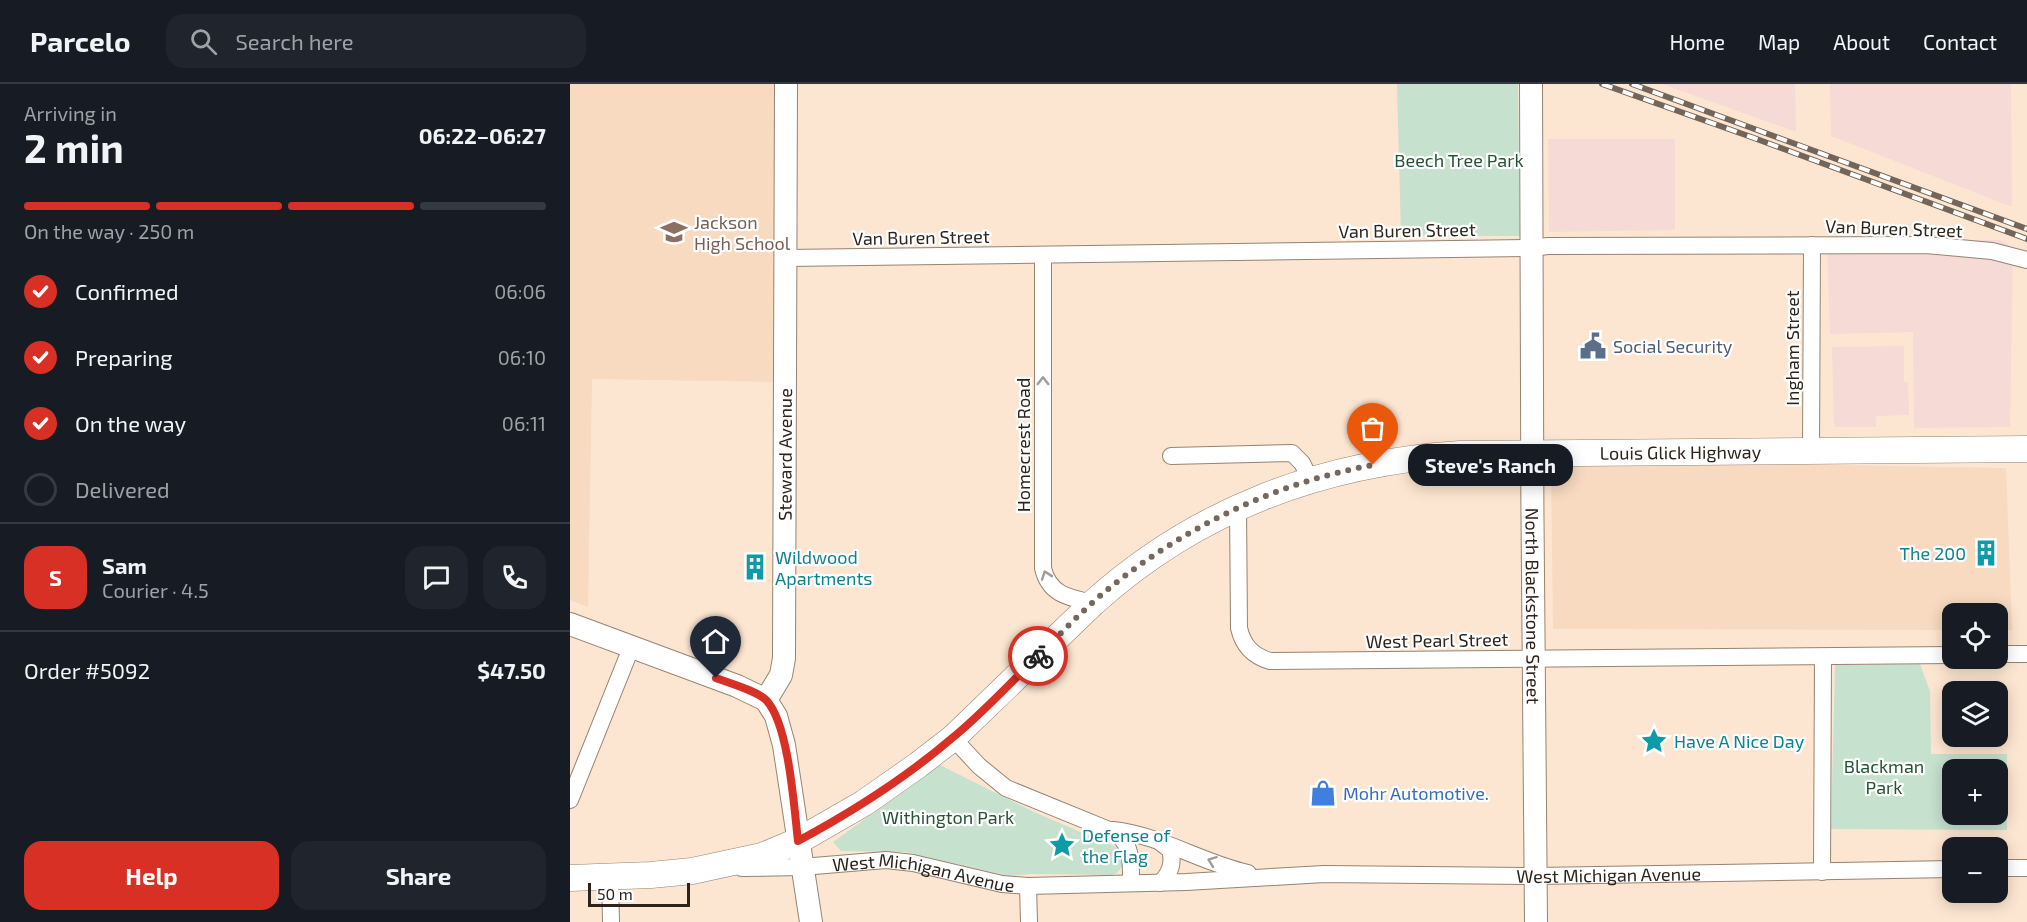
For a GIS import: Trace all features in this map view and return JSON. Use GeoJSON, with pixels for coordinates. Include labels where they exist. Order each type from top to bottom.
{"type":"FeatureCollection","features":[{"type":"Feature","properties":{"kind":"main road","name":"Steward Avenue"},"geometry":{"type":"LineString","coordinates":[[766,700],[781,675],[784,658],[786,84]]}},
{"type":"Feature","properties":{"kind":"main road","name":"North Blackstone Street"},"geometry":{"type":"LineString","coordinates":[[1531,84],[1536,922]]}},
{"type":"Feature","properties":{"kind":"main road","name":"Louis Glick Highway"},"geometry":{"type":"LineString","coordinates":[[621,877],[671,874],[762,856],[798,841],[864,803],[953,738],[1093,603],[1159,552],[1238,507],[1310,479],[1403,460],[1460,454],[2027,449]]}},
{"type":"Feature","properties":{"kind":"main road"},"geometry":{"type":"LineString","coordinates":[[570,624],[737,686],[766,700],[776,716],[781,733],[811,922]]}},
{"type":"Feature","properties":{"kind":"main road"},"geometry":{"type":"LineString","coordinates":[[570,878],[621,877]]}},
{"type":"Feature","properties":{"kind":"street","name":"Ingham Street"},"geometry":{"type":"LineString","coordinates":[[1811,450],[1812,245]]}},
{"type":"Feature","properties":{"kind":"street","name":"Van Buren Street"},"geometry":{"type":"LineString","coordinates":[[786,258],[1560,246],[1926,245],[1992,251],[2027,260]]}},
{"type":"Feature","properties":{"kind":"street","name":"Homecrest Road"},"geometry":{"type":"LineString","coordinates":[[1043,255],[1043,568],[1047,582],[1059,593],[1072,599],[1093,603]]}},
{"type":"Feature","properties":{"kind":"street"},"geometry":{"type":"LineString","coordinates":[[1171,456],[1292,453],[1302,463],[1310,479]]}},
{"type":"Feature","properties":{"kind":"street","name":"West Pearl Street"},"geometry":{"type":"LineString","coordinates":[[1238,507],[1239,628],[1245,644],[1252,653],[1270,661],[1942,655]]}},
{"type":"Feature","properties":{"kind":"street"},"geometry":{"type":"LineString","coordinates":[[570,800],[631,648]]}},
{"type":"Feature","properties":{"kind":"street"},"geometry":{"type":"LineString","coordinates":[[2008,654],[2027,654]]}},
{"type":"Feature","properties":{"kind":"street"},"geometry":{"type":"LineString","coordinates":[[1822,872],[1823,657]]}},
{"type":"Feature","properties":{"kind":"street","name":"West Michigan Avenue"},"geometry":{"type":"LineString","coordinates":[[953,738],[986,773],[1006,788],[1119,836],[1129,847],[1131,884]]}},
{"type":"Feature","properties":{"kind":"street","name":"West Michigan Avenue"},"geometry":{"type":"LineString","coordinates":[[1109,830],[1134,834],[1231,868],[1264,876]]}},
{"type":"Feature","properties":{"kind":"street"},"geometry":{"type":"LineString","coordinates":[[1160,883],[1167,875],[1172,862],[1170,850],[1161,843]]}},
{"type":"Feature","properties":{"kind":"street","name":"West Michigan Avenue"},"geometry":{"type":"LineString","coordinates":[[715,867],[802,867],[886,860],[913,863],[1002,884],[1028,886],[1160,883],[1324,874],[1536,876],[1942,869]]}},
{"type":"Feature","properties":{"kind":"street"},"geometry":{"type":"LineString","coordinates":[[2008,868],[2027,868]]}},
{"type":"Feature","properties":{"kind":"street"},"geometry":{"type":"LineString","coordinates":[[611,922],[621,877]]}},
{"type":"Feature","properties":{"kind":"street"},"geometry":{"type":"LineString","coordinates":[[1028,886],[1029,922]]}},
{"type":"Feature","properties":{"kind":"shaded area","name":"Jackson High School"},"geometry":{"type":"Polygon","coordinates":[[[570,84],[775,84],[782,382],[592,379],[588,607],[570,600],[570,84]]]}},
{"type":"Feature","properties":{"kind":"shaded area"},"geometry":{"type":"Polygon","coordinates":[[[1662,84],[1795,84],[1796,132],[1662,84]]]}},
{"type":"Feature","properties":{"kind":"shaded area"},"geometry":{"type":"Polygon","coordinates":[[[1830,84],[2011,84],[2012,207],[1831,136],[1830,84]]]}},
{"type":"Feature","properties":{"kind":"shaded area"},"geometry":{"type":"Polygon","coordinates":[[[1548,139],[1675,139],[1675,230],[1549,232],[1548,139]]]}},
{"type":"Feature","properties":{"kind":"shaded area"},"geometry":{"type":"Polygon","coordinates":[[[1999,240],[2013,247],[2010,427],[1914,428],[1913,332],[1830,334],[1827,242],[1999,240]]]}},
{"type":"Feature","properties":{"kind":"shaded area"},"geometry":{"type":"Polygon","coordinates":[[[1904,346],[1904,382],[1908,382],[1909,415],[1876,416],[1876,427],[1834,427],[1832,347],[1904,346]]]}},
{"type":"Feature","properties":{"kind":"shaded area"},"geometry":{"type":"Polygon","coordinates":[[[1551,460],[2006,468],[2012,630],[2008,630],[2008,603],[1942,603],[1942,630],[1553,629],[1551,460]]]}},
{"type":"Feature","properties":{"kind":"green space","name":"Beech Tree Park"},"geometry":{"type":"Polygon","coordinates":[[[1397,84],[1518,84],[1520,236],[1401,236],[1397,84]]]}},
{"type":"Feature","properties":{"kind":"green space","name":"Blackman Park"},"geometry":{"type":"Polygon","coordinates":[[[1920,664],[1930,691],[1931,754],[2007,754],[2007,759],[1942,759],[1942,825],[2007,825],[2007,830],[1831,829],[1835,665],[1920,664]]]}},
{"type":"Feature","properties":{"kind":"green space","name":"Withington Park"},"geometry":{"type":"Polygon","coordinates":[[[940,765],[1036,813],[1120,849],[1124,864],[1116,874],[1110,875],[1008,876],[906,852],[841,851],[833,842],[940,765]]]}},
{"type":"Feature","properties":{"kind":"railway"},"geometry":{"type":"LineString","coordinates":[[1602,84],[2027,239]]}},
{"type":"Feature","properties":{"kind":"railway"},"geometry":{"type":"LineString","coordinates":[[1632,84],[2027,229]]}},
{"type":"Feature","properties":{"kind":"way so far"},"geometry":{"type":"LineString","coordinates":[[1038,656],[1118,582],[1150,558],[1217,517],[1310,479],[1373,465]]}},
{"type":"Feature","properties":{"kind":"place","name":"Jackson High School"},"geometry":{"type":"Point","coordinates":[674,232]}},
{"type":"Feature","properties":{"kind":"place","name":"Social Security"},"geometry":{"type":"Point","coordinates":[1593,346]}},
{"type":"Feature","properties":{"kind":"place","name":"Steve's Ranch"},"geometry":{"type":"Point","coordinates":[1373,465]}},
{"type":"Feature","properties":{"kind":"place","name":"The 200"},"geometry":{"type":"Point","coordinates":[1986,553]}},
{"type":"Feature","properties":{"kind":"place","name":"Wildwood Apartments"},"geometry":{"type":"Point","coordinates":[755,567]}},
{"type":"Feature","properties":{"kind":"place","name":"Have A Nice Day"},"geometry":{"type":"Point","coordinates":[1654,741]}},
{"type":"Feature","properties":{"kind":"place","name":"Mohr Automotive."},"geometry":{"type":"Point","coordinates":[1323,793]}},
{"type":"Feature","properties":{"kind":"place","name":"Defense of the Flag"},"geometry":{"type":"Point","coordinates":[1062,845]}},
{"type":"Feature","properties":{"kind":"route"},"geometry":{"type":"LineString","coordinates":[[716,678],[766,700],[776,716],[789,773],[798,841],[864,803],[918,765],[953,738],[1038,656]]}}]}
